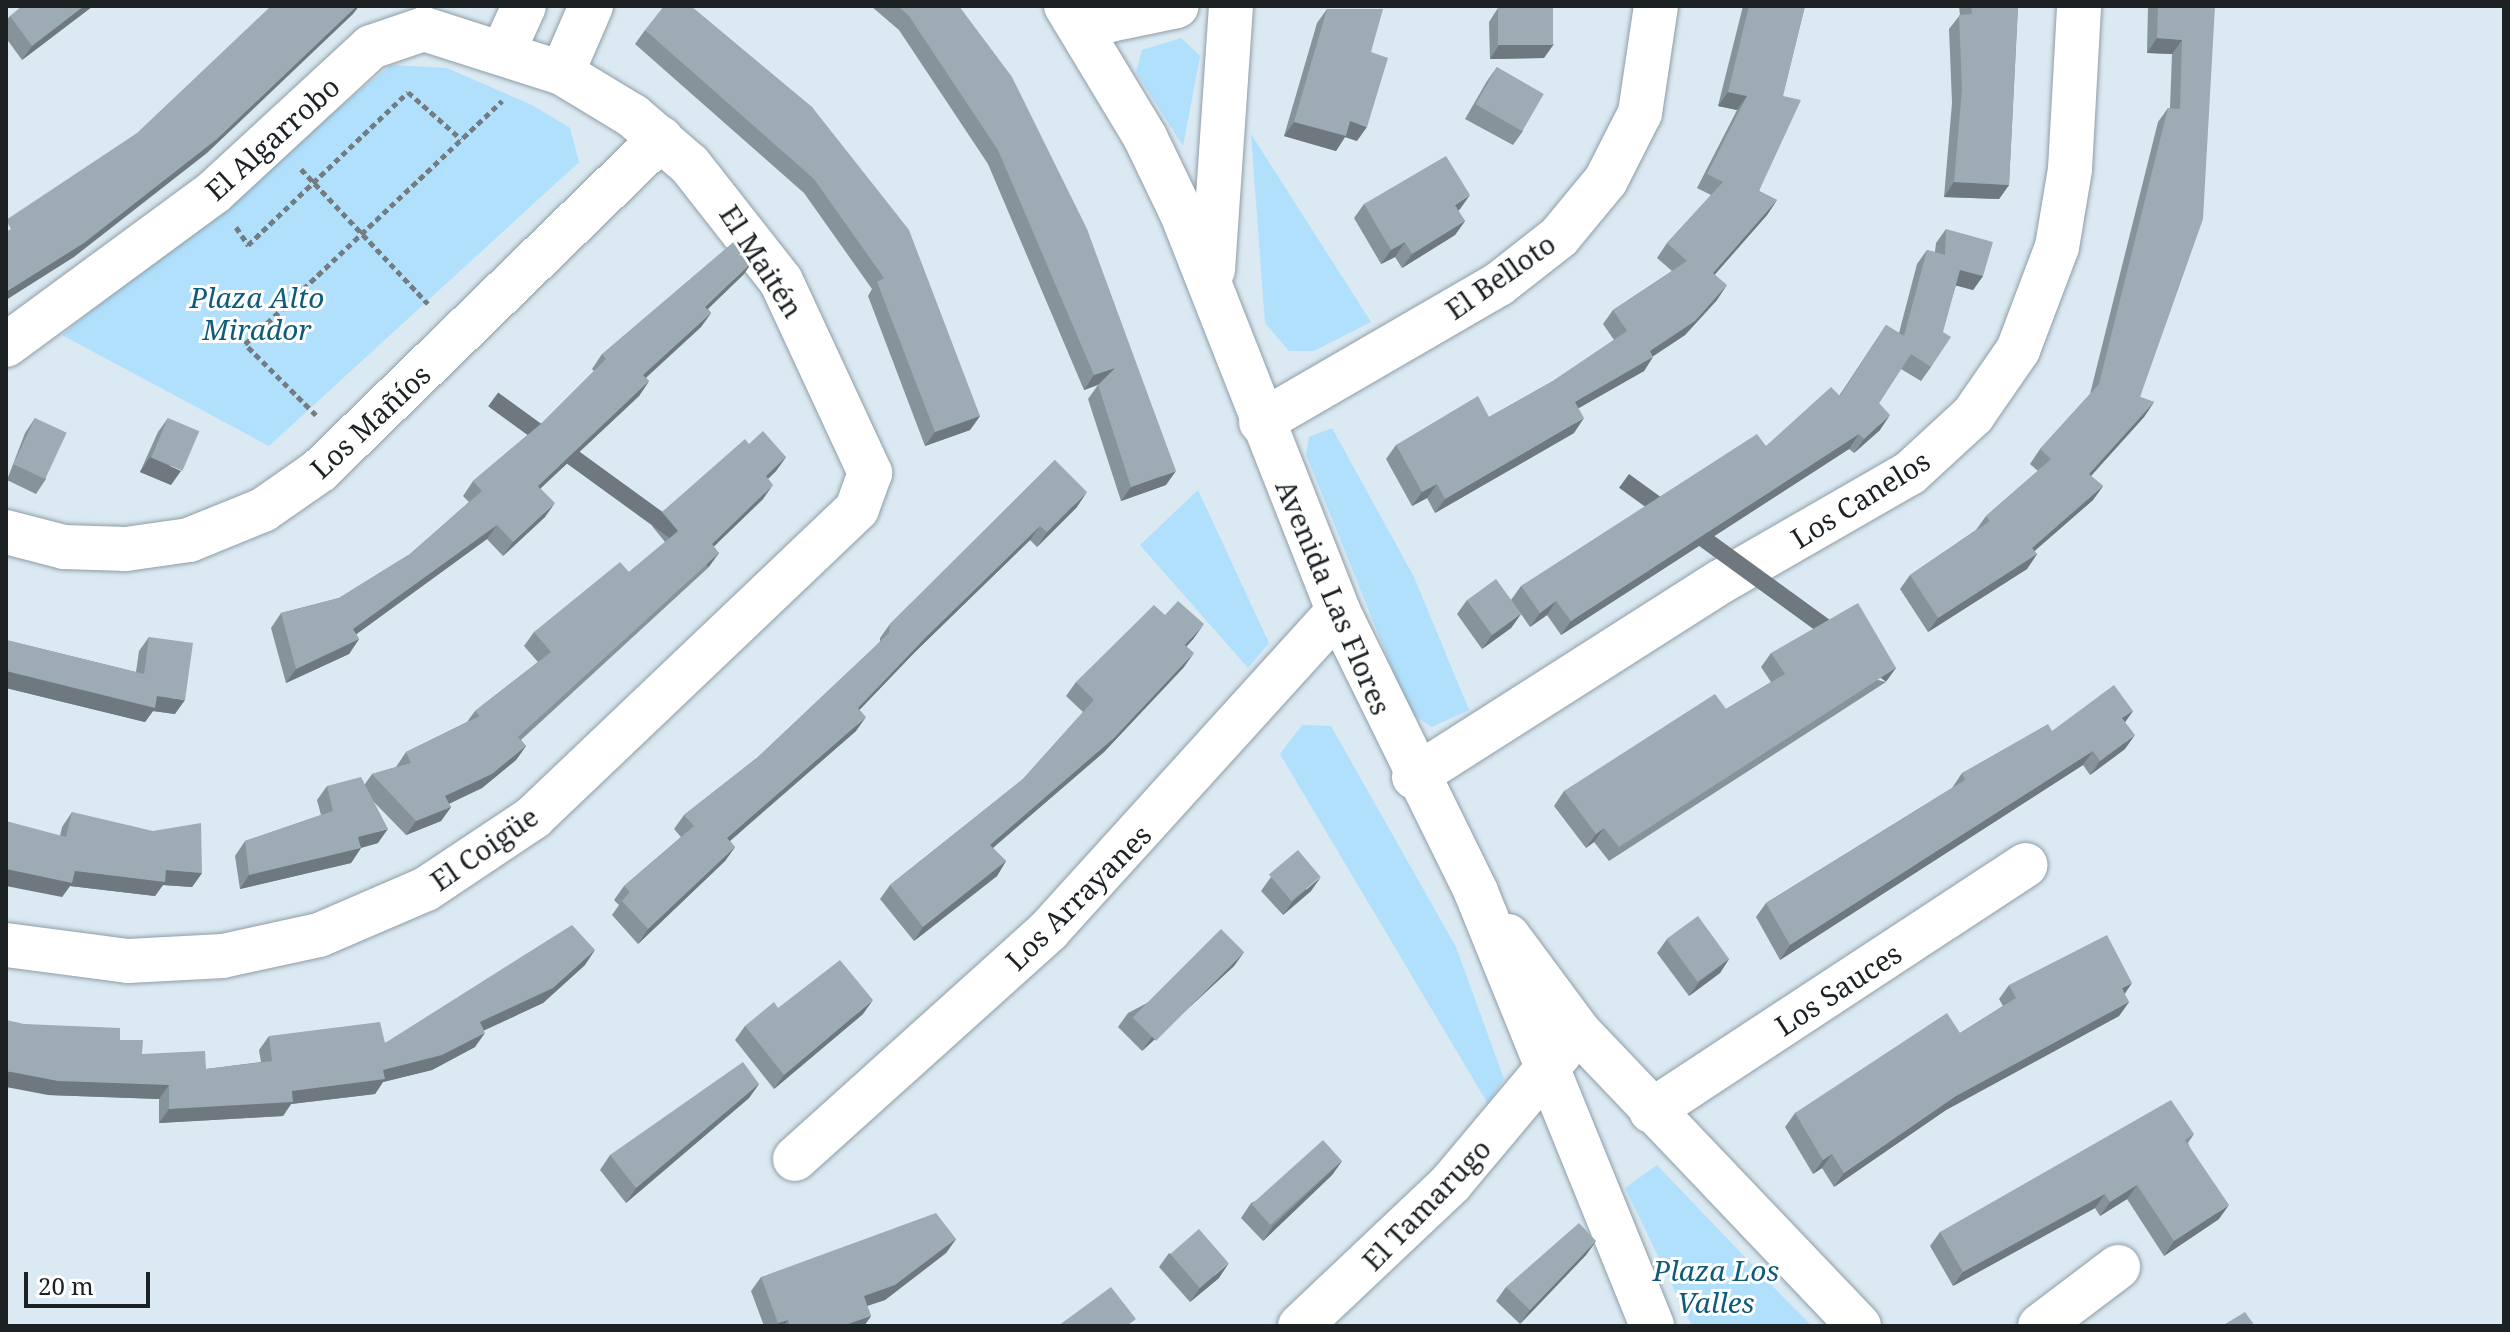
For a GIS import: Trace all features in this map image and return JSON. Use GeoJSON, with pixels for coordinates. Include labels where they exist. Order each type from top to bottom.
{"type":"FeatureCollection","features":[{"type":"Feature","properties":{"kind":"street"},"geometry":{"type":"LineString","coordinates":[[524,6],[536,62]]}},
{"type":"Feature","properties":{"kind":"street"},"geometry":{"type":"LineString","coordinates":[[536,62],[591,6]]}},
{"type":"Feature","properties":{"kind":"street"},"geometry":{"type":"LineString","coordinates":[[1067,7],[1110,20],[1177,6]]}},
{"type":"Feature","properties":{"kind":"street","name":"Avenida Las Flores"},"geometry":{"type":"LineString","coordinates":[[1212,292],[1231,6]]}},
{"type":"Feature","properties":{"kind":"street","name":"El Belloto"},"geometry":{"type":"LineString","coordinates":[[1261,422],[1499,284],[1559,237],[1606,180],[1640,113],[1656,6]]}},
{"type":"Feature","properties":{"kind":"street","name":"Los Canelos"},"geometry":{"type":"LineString","coordinates":[[1414,777],[1722,581],[1910,473],[1973,415],[2018,350],[2057,247],[2070,169],[2079,6]]}},
{"type":"Feature","properties":{"kind":"street","name":"Avenida Las Flores"},"geometry":{"type":"LineString","coordinates":[[1067,7],[1145,137],[1212,292],[1338,611],[1414,777],[1476,892],[1579,1032],[1859,1326]]}},
{"type":"Feature","properties":{"kind":"street","name":"El Algarrobo"},"geometry":{"type":"LineString","coordinates":[[6,345],[213,193],[387,36],[424,29],[536,62]]}},
{"type":"Feature","properties":{"kind":"street","name":"El Maitén"},"geometry":{"type":"LineString","coordinates":[[536,62],[661,138],[741,222],[797,312],[867,461],[869,486],[857,509]]}},
{"type":"Feature","properties":{"kind":"street","name":"Los Mañíos"},"geometry":{"type":"LineString","coordinates":[[6,532],[95,550],[189,540],[263,510],[346,445],[661,138]]}},
{"type":"Feature","properties":{"kind":"street","name":"El Coigüe"},"geometry":{"type":"LineString","coordinates":[[6,945],[128,961],[223,956],[319,935],[426,889],[534,817],[857,509]]}},
{"type":"Feature","properties":{"kind":"street","name":"Los Arrayanes"},"geometry":{"type":"LineString","coordinates":[[795,1159],[1049,930],[1338,611]]}},
{"type":"Feature","properties":{"kind":"street","name":"Los Sauces"},"geometry":{"type":"LineString","coordinates":[[1651,1111],[2026,865]]}},
{"type":"Feature","properties":{"kind":"street","name":"Avenida Las Flores"},"geometry":{"type":"LineString","coordinates":[[1476,892],[1543,1073],[1652,1326]]}},
{"type":"Feature","properties":{"kind":"street","name":"El Tamarugo"},"geometry":{"type":"LineString","coordinates":[[1300,1326],[1451,1183],[1579,1032]]}},
{"type":"Feature","properties":{"kind":"street"},"geometry":{"type":"LineString","coordinates":[[2040,1326],[2118,1267]]}},
{"type":"Feature","properties":{"kind":"path"},"geometry":{"type":"LineString","coordinates":[[346,445],[245,344],[461,139],[536,62]]}},
{"type":"Feature","properties":{"kind":"path"},"geometry":{"type":"LineString","coordinates":[[213,193],[248,245],[408,92],[461,139]]}},
{"type":"Feature","properties":{"kind":"path"},"geometry":{"type":"LineString","coordinates":[[272,141],[363,233],[458,338]]}},
{"type":"Feature","properties":{"kind":"green space"},"geometry":{"type":"Polygon","coordinates":[[[1181,38],[1200,56],[1183,146],[1136,72],[1142,50],[1181,38]]]}},
{"type":"Feature","properties":{"kind":"green space","name":"Plaza Alto Mirador"},"geometry":{"type":"Polygon","coordinates":[[[391,65],[447,68],[532,105],[570,128],[579,162],[269,446],[62,335],[391,65]]]}},
{"type":"Feature","properties":{"kind":"green space"},"geometry":{"type":"Polygon","coordinates":[[[1251,134],[1371,322],[1314,351],[1289,351],[1265,323],[1251,134]]]}},
{"type":"Feature","properties":{"kind":"green space"},"geometry":{"type":"Polygon","coordinates":[[[1332,428],[1414,577],[1469,710],[1432,727],[1410,713],[1306,454],[1309,437],[1332,428]]]}},
{"type":"Feature","properties":{"kind":"green space"},"geometry":{"type":"Polygon","coordinates":[[[1198,490],[1269,643],[1248,668],[1140,545],[1198,490]]]}},
{"type":"Feature","properties":{"kind":"green space"},"geometry":{"type":"Polygon","coordinates":[[[1302,725],[1331,726],[1456,947],[1504,1079],[1488,1104],[1280,754],[1302,725]]]}},
{"type":"Feature","properties":{"kind":"green space","name":"Plaza Los Valles"},"geometry":{"type":"Polygon","coordinates":[[[1657,1165],[1812,1326],[1692,1326],[1625,1188],[1657,1165]]]}},
{"type":"Feature","properties":{"kind":"building"},"geometry":{"type":"Polygon","coordinates":[[[22,6],[84,6],[32,46],[10,16],[22,6]]]}},
{"type":"Feature","properties":{"kind":"building"},"geometry":{"type":"Polygon","coordinates":[[[271,6],[357,6],[217,139],[84,243],[6,292],[6,232],[11,229],[6,220],[137,133],[271,6]]]}},
{"type":"Feature","properties":{"kind":"building"},"geometry":{"type":"Polygon","coordinates":[[[664,6],[691,6],[812,107],[909,230],[980,416],[935,432],[877,282],[884,278],[814,179],[645,30],[664,6]]]}},
{"type":"Feature","properties":{"kind":"building"},"geometry":{"type":"Polygon","coordinates":[[[898,6],[959,6],[1012,77],[1087,229],[1176,471],[1131,487],[1098,385],[1115,368],[1094,375],[998,150],[909,16],[898,6]]]}},
{"type":"Feature","properties":{"kind":"building"},"geometry":{"type":"Polygon","coordinates":[[[1749,6],[1805,6],[1783,96],[1801,100],[1759,191],[1777,200],[1713,273],[1727,285],[1695,321],[1650,351],[1653,357],[1575,402],[1584,418],[1445,499],[1437,484],[1422,492],[1396,445],[1478,396],[1489,417],[1553,381],[1627,331],[1613,310],[1687,261],[1667,243],[1723,182],[1707,174],[1747,96],[1728,92],[1749,6]]]}},
{"type":"Feature","properties":{"kind":"building"},"geometry":{"type":"Polygon","coordinates":[[[1971,6],[2018,6],[2009,185],[1954,182],[1962,89],[1959,15],[1972,14],[1971,6]]]}},
{"type":"Feature","properties":{"kind":"building"},"geometry":{"type":"Polygon","coordinates":[[[2158,6],[2215,6],[2203,219],[2140,397],[2154,402],[2089,474],[2103,486],[2032,548],[2037,554],[1938,618],[1910,575],[1990,521],[1986,516],[2051,459],[2040,449],[2099,384],[2168,108],[2180,109],[2182,40],[2157,38],[2158,6]]]}},
{"type":"Feature","properties":{"kind":"building"},"geometry":{"type":"Polygon","coordinates":[[[1498,8],[1553,8],[1553,45],[1498,45],[1498,8]]]}},
{"type":"Feature","properties":{"kind":"building"},"geometry":{"type":"Polygon","coordinates":[[[1327,9],[1383,9],[1371,52],[1388,58],[1367,127],[1350,121],[1346,136],[1294,122],[1327,9]]]}},
{"type":"Feature","properties":{"kind":"building"},"geometry":{"type":"Polygon","coordinates":[[[1497,67],[1544,94],[1522,131],[1476,104],[1497,67]]]}},
{"type":"Feature","properties":{"kind":"building"},"geometry":{"type":"Polygon","coordinates":[[[1446,156],[1470,195],[1455,205],[1465,221],[1412,254],[1405,242],[1391,250],[1364,204],[1446,156]]]}},
{"type":"Feature","properties":{"kind":"building"},"geometry":{"type":"Polygon","coordinates":[[[1946,229],[1993,242],[1983,276],[1960,270],[1943,332],[1951,337],[1931,367],[1911,354],[1879,403],[1890,415],[1864,439],[1859,434],[1571,621],[1556,601],[1540,613],[1521,586],[1757,434],[1766,446],[1831,387],[1840,396],[1886,325],[1904,336],[1927,250],[1945,255],[1946,229]]]}},
{"type":"Feature","properties":{"kind":"building"},"geometry":{"type":"Polygon","coordinates":[[[737,239],[754,260],[705,307],[711,313],[643,375],[649,381],[538,486],[555,503],[513,542],[497,525],[353,629],[359,639],[296,669],[281,613],[339,598],[410,554],[482,491],[473,481],[543,422],[606,359],[602,354],[737,239]]]}},
{"type":"Feature","properties":{"kind":"building"},"geometry":{"type":"Polygon","coordinates":[[[35,418],[67,433],[45,479],[13,464],[35,418]]]}},
{"type":"Feature","properties":{"kind":"building"},"geometry":{"type":"Polygon","coordinates":[[[168,418],[199,431],[182,471],[151,458],[168,418]]]}},
{"type":"Feature","properties":{"kind":"building"},"geometry":{"type":"Polygon","coordinates":[[[763,431],[786,457],[766,476],[773,485],[712,544],[719,553],[518,737],[526,746],[492,774],[445,796],[451,807],[416,821],[372,774],[411,763],[406,752],[480,716],[475,711],[551,652],[534,632],[620,562],[629,572],[678,531],[662,512],[745,439],[749,444],[763,431]]]}},
{"type":"Feature","properties":{"kind":"building"},"geometry":{"type":"Polygon","coordinates":[[[1055,460],[1087,492],[1047,532],[1040,526],[925,638],[858,708],[866,717],[727,838],[735,847],[648,929],[622,901],[630,892],[624,886],[694,826],[684,815],[758,757],[889,633],[890,624],[1055,460]]]}},
{"type":"Feature","properties":{"kind":"building"},"geometry":{"type":"Polygon","coordinates":[[[1496,579],[1521,614],[1492,635],[1467,600],[1496,579]]]}},
{"type":"Feature","properties":{"kind":"building"},"geometry":{"type":"Polygon","coordinates":[[[1178,601],[1204,624],[1185,645],[1194,653],[1114,738],[990,845],[1006,861],[923,927],[890,885],[1023,779],[1094,700],[1076,682],[1154,605],[1165,615],[1178,601]]]}},
{"type":"Feature","properties":{"kind":"building"},"geometry":{"type":"Polygon","coordinates":[[[1858,603],[1896,668],[1619,847],[1604,828],[1596,834],[1564,791],[1715,694],[1726,709],[1785,674],[1771,653],[1858,603]]]}},
{"type":"Feature","properties":{"kind":"building"},"geometry":{"type":"Polygon","coordinates":[[[149,637],[193,643],[185,700],[157,696],[155,708],[6,671],[6,640],[144,674],[149,637]]]}},
{"type":"Feature","properties":{"kind":"building"},"geometry":{"type":"Polygon","coordinates":[[[2114,685],[2133,711],[2122,718],[2135,735],[2100,761],[2093,751],[1790,945],[1766,903],[1965,780],[1962,773],[2048,724],[2052,731],[2114,685]]]}},
{"type":"Feature","properties":{"kind":"building"},"geometry":{"type":"Polygon","coordinates":[[[361,777],[388,829],[358,837],[361,848],[249,875],[245,841],[333,811],[327,786],[361,777]]]}},
{"type":"Feature","properties":{"kind":"building"},"geometry":{"type":"Polygon","coordinates":[[[72,812],[153,831],[201,823],[202,873],[166,870],[165,882],[75,871],[72,883],[6,869],[6,821],[66,837],[72,812]]]}},
{"type":"Feature","properties":{"kind":"building"},"geometry":{"type":"Polygon","coordinates":[[[1298,850],[1320,877],[1291,901],[1269,874],[1298,850]]]}},
{"type":"Feature","properties":{"kind":"building"},"geometry":{"type":"Polygon","coordinates":[[[1698,916],[1729,959],[1698,982],[1666,939],[1698,916]]]}},
{"type":"Feature","properties":{"kind":"building"},"geometry":{"type":"Polygon","coordinates":[[[572,925],[595,950],[553,988],[480,1022],[485,1033],[442,1055],[383,1070],[385,1079],[292,1091],[293,1102],[169,1109],[169,1085],[58,1081],[6,1071],[6,1020],[24,1024],[120,1028],[120,1040],[143,1040],[142,1054],[205,1051],[206,1069],[272,1061],[269,1036],[380,1022],[385,1043],[572,925]]]}},
{"type":"Feature","properties":{"kind":"building"},"geometry":{"type":"Polygon","coordinates":[[[1221,929],[1244,952],[1156,1041],[1133,1017],[1221,929]]]}},
{"type":"Feature","properties":{"kind":"building"},"geometry":{"type":"Polygon","coordinates":[[[2107,935],[2132,983],[2122,988],[2129,1002],[1956,1096],[1844,1173],[1832,1154],[1823,1160],[1795,1113],[1947,1013],[1960,1033],[2016,998],[2009,985],[2107,935]]]}},
{"type":"Feature","properties":{"kind":"building"},"geometry":{"type":"Polygon","coordinates":[[[840,960],[873,1000],[784,1075],[745,1026],[774,1002],[778,1008],[840,960]]]}},
{"type":"Feature","properties":{"kind":"building"},"geometry":{"type":"Polygon","coordinates":[[[743,1062],[759,1084],[636,1188],[610,1155],[743,1062]]]}},
{"type":"Feature","properties":{"kind":"building"},"geometry":{"type":"Polygon","coordinates":[[[2171,1100],[2194,1134],[2185,1140],[2229,1205],[2174,1241],[2137,1185],[2110,1202],[2105,1194],[1963,1272],[1940,1232],[2171,1100]]]}},
{"type":"Feature","properties":{"kind":"building"},"geometry":{"type":"Polygon","coordinates":[[[1323,1140],[1342,1161],[1270,1225],[1252,1204],[1323,1140]]]}},
{"type":"Feature","properties":{"kind":"building"},"geometry":{"type":"Polygon","coordinates":[[[936,1213],[956,1239],[895,1285],[864,1296],[871,1316],[842,1326],[790,1326],[788,1320],[778,1323],[761,1277],[936,1213]]]}},
{"type":"Feature","properties":{"kind":"building"},"geometry":{"type":"Polygon","coordinates":[[[1579,1223],[1596,1241],[1530,1310],[1506,1287],[1579,1223]]]}},
{"type":"Feature","properties":{"kind":"building"},"geometry":{"type":"Polygon","coordinates":[[[1199,1229],[1229,1263],[1200,1288],[1170,1254],[1199,1229]]]}},
{"type":"Feature","properties":{"kind":"building"},"geometry":{"type":"Polygon","coordinates":[[[1111,1287],[1136,1319],[1129,1326],[1058,1326],[1111,1287]]]}},
{"type":"Feature","properties":{"kind":"building"},"geometry":{"type":"Polygon","coordinates":[[[2245,1312],[2255,1326],[2222,1326],[2245,1312]]]}}]}
